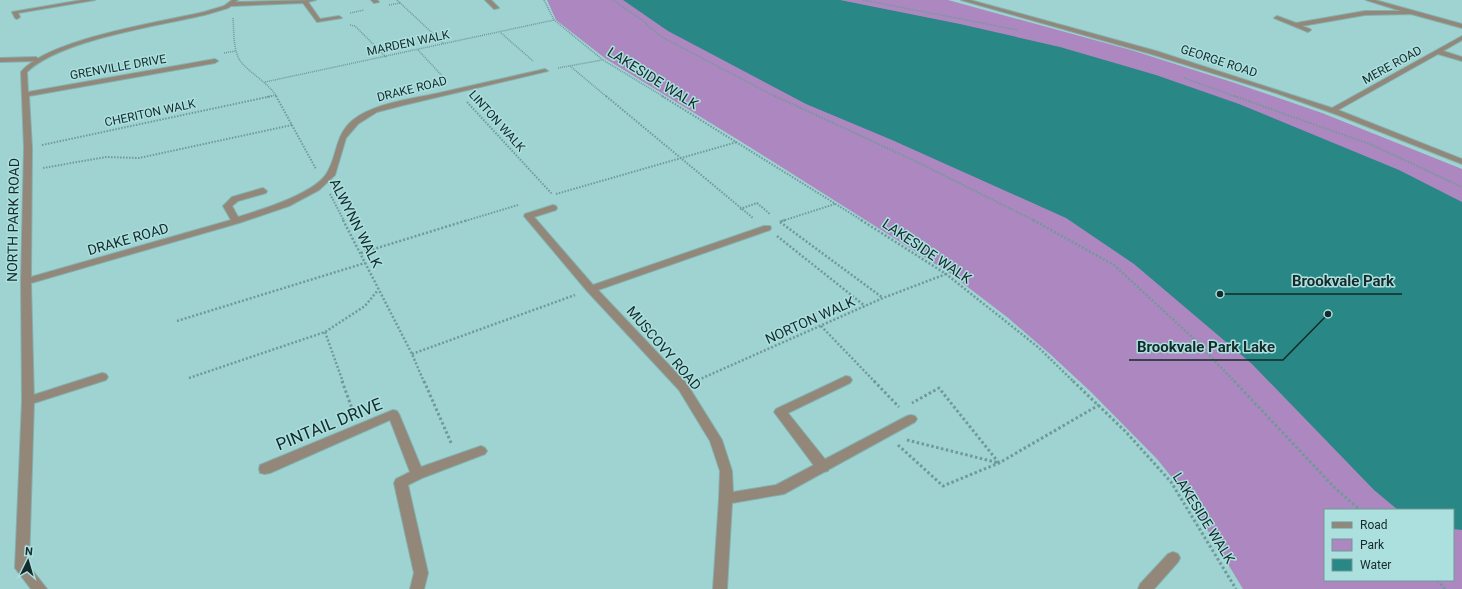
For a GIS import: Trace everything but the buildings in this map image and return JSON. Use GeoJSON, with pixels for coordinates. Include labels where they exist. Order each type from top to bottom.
{"type":"FeatureCollection","features":[{"type":"Feature","properties":{"kind":"street"},"geometry":{"type":"LineString","coordinates":[[18,17],[15,12],[75,1],[95,0]]}},
{"type":"Feature","properties":{"kind":"street","name":"NORTH PARK ROAD"},"geometry":{"type":"LineString","coordinates":[[40,589],[22,568],[28,401],[26,281],[28,148],[24,72],[26,67],[36,59],[68,46],[206,13],[233,2],[305,2],[313,0]]}},
{"type":"Feature","properties":{"kind":"street"},"geometry":{"type":"LineString","coordinates":[[488,0],[496,8]]}},
{"type":"Feature","properties":{"kind":"street","name":"GEORGE ROAD"},"geometry":{"type":"LineString","coordinates":[[964,0],[1170,57],[1283,93],[1462,162]]}},
{"type":"Feature","properties":{"kind":"street"},"geometry":{"type":"LineString","coordinates":[[1369,0],[1462,26]]}},
{"type":"Feature","properties":{"kind":"street"},"geometry":{"type":"LineString","coordinates":[[305,2],[320,21],[340,18]]}},
{"type":"Feature","properties":{"kind":"street"},"geometry":{"type":"LineString","coordinates":[[1295,25],[1365,14],[1411,12]]}},
{"type":"Feature","properties":{"kind":"street"},"geometry":{"type":"LineString","coordinates":[[1277,18],[1308,30]]}},
{"type":"Feature","properties":{"kind":"street","name":"MERE ROAD"},"geometry":{"type":"LineString","coordinates":[[1332,111],[1462,38]]}},
{"type":"Feature","properties":{"kind":"street"},"geometry":{"type":"LineString","coordinates":[[1438,52],[1462,59]]}},
{"type":"Feature","properties":{"kind":"street"},"geometry":{"type":"LineString","coordinates":[[0,60],[36,59]]}},
{"type":"Feature","properties":{"kind":"street","name":"GRENVILLE DRIVE"},"geometry":{"type":"LineString","coordinates":[[25,95],[215,61]]}},
{"type":"Feature","properties":{"kind":"street","name":"DRAKE ROAD"},"geometry":{"type":"LineString","coordinates":[[26,281],[236,221],[286,204],[316,188],[332,173],[342,138],[355,122],[375,111],[457,90],[545,71]]}},
{"type":"Feature","properties":{"kind":"street"},"geometry":{"type":"LineString","coordinates":[[236,221],[227,206],[234,199],[263,191]]}},
{"type":"Feature","properties":{"kind":"street","name":"MUSCOVY ROAD"},"geometry":{"type":"LineString","coordinates":[[553,208],[528,216],[591,289],[683,387],[716,440],[726,471],[726,499],[720,589]]}},
{"type":"Feature","properties":{"kind":"street"},"geometry":{"type":"LineString","coordinates":[[591,289],[767,228]]}},
{"type":"Feature","properties":{"kind":"street"},"geometry":{"type":"LineString","coordinates":[[28,401],[102,377]]}},
{"type":"Feature","properties":{"kind":"street"},"geometry":{"type":"LineString","coordinates":[[822,467],[780,412],[846,380]]}},
{"type":"Feature","properties":{"kind":"street","name":"PINTAIL DRIVE"},"geometry":{"type":"LineString","coordinates":[[265,469],[393,414],[417,474]]}},
{"type":"Feature","properties":{"kind":"street"},"geometry":{"type":"LineString","coordinates":[[726,499],[779,490],[886,434],[911,419]]}},
{"type":"Feature","properties":{"kind":"street"},"geometry":{"type":"LineString","coordinates":[[417,589],[421,574],[401,483],[417,474],[481,451]]}},
{"type":"Feature","properties":{"kind":"street"},"geometry":{"type":"LineString","coordinates":[[1146,589],[1173,558]]}},
{"type":"Feature","properties":{"kind":"path"},"geometry":{"type":"LineString","coordinates":[[397,0],[444,44]]}},
{"type":"Feature","properties":{"kind":"path","name":"LAKESIDE WALK"},"geometry":{"type":"LineString","coordinates":[[544,0],[554,20],[603,60],[738,142],[946,274],[1038,347],[1099,405],[1171,482],[1236,589]]}},
{"type":"Feature","properties":{"kind":"path"},"geometry":{"type":"LineString","coordinates":[[613,0],[642,20],[660,36],[689,52],[802,110],[913,160],[1018,212],[1114,265],[1193,338],[1335,488],[1359,509]]}},
{"type":"Feature","properties":{"kind":"path"},"geometry":{"type":"LineString","coordinates":[[864,0],[1022,31]]}},
{"type":"Feature","properties":{"kind":"path"},"geometry":{"type":"LineString","coordinates":[[224,53],[236,51],[233,2]]}},
{"type":"Feature","properties":{"kind":"path"},"geometry":{"type":"LineString","coordinates":[[384,6],[400,3]]}},
{"type":"Feature","properties":{"kind":"path"},"geometry":{"type":"LineString","coordinates":[[369,9],[337,15],[345,24],[355,26],[386,57]]}},
{"type":"Feature","properties":{"kind":"path","name":"MARDEN WALK"},"geometry":{"type":"LineString","coordinates":[[265,82],[554,20]]}},
{"type":"Feature","properties":{"kind":"path"},"geometry":{"type":"LineString","coordinates":[[500,32],[545,71],[603,60]]}},
{"type":"Feature","properties":{"kind":"path","name":"LINTON WALK"},"geometry":{"type":"LineString","coordinates":[[418,50],[457,90],[552,195],[553,208]]}},
{"type":"Feature","properties":{"kind":"path","name":"ALWYNN WALK"},"geometry":{"type":"LineString","coordinates":[[236,51],[240,60],[265,82],[276,95],[412,354],[459,460]]}},
{"type":"Feature","properties":{"kind":"path"},"geometry":{"type":"LineString","coordinates":[[570,66],[740,209],[767,228],[865,306]]}},
{"type":"Feature","properties":{"kind":"path"},"geometry":{"type":"LineString","coordinates":[[1178,76],[1372,145],[1462,187]]}},
{"type":"Feature","properties":{"kind":"path","name":"CHERITON WALK"},"geometry":{"type":"LineString","coordinates":[[28,148],[276,95]]}},
{"type":"Feature","properties":{"kind":"path"},"geometry":{"type":"LineString","coordinates":[[28,171],[106,157],[139,158],[292,125]]}},
{"type":"Feature","properties":{"kind":"path"},"geometry":{"type":"LineString","coordinates":[[740,209],[757,203],[780,222],[883,298]]}},
{"type":"Feature","properties":{"kind":"path"},"geometry":{"type":"LineString","coordinates":[[767,228],[780,222],[835,204]]}},
{"type":"Feature","properties":{"kind":"path"},"geometry":{"type":"LineString","coordinates":[[177,321],[365,263]]}},
{"type":"Feature","properties":{"kind":"path","name":"NORTON WALK"},"geometry":{"type":"LineString","coordinates":[[683,387],[883,298],[946,274]]}},
{"type":"Feature","properties":{"kind":"path"},"geometry":{"type":"LineString","coordinates":[[412,354],[591,289]]}},
{"type":"Feature","properties":{"kind":"path"},"geometry":{"type":"LineString","coordinates":[[189,378],[325,332],[365,306],[378,290]]}},
{"type":"Feature","properties":{"kind":"path"},"geometry":{"type":"LineString","coordinates":[[821,326],[911,419]]}},
{"type":"Feature","properties":{"kind":"path"},"geometry":{"type":"LineString","coordinates":[[325,332],[359,428]]}},
{"type":"Feature","properties":{"kind":"path"},"geometry":{"type":"LineString","coordinates":[[902,409],[939,388],[999,463]]}},
{"type":"Feature","properties":{"kind":"path"},"geometry":{"type":"LineString","coordinates":[[886,434],[943,486],[999,463],[1099,405]]}},
{"type":"Feature","properties":{"kind":"path"},"geometry":{"type":"LineString","coordinates":[[886,434],[999,463]]}},
{"type":"Feature","properties":{"kind":"path"},"geometry":{"type":"LineString","coordinates":[[1438,581],[1445,589]]}},
{"type":"Feature","properties":{"kind":"green space"},"geometry":{"type":"Polygon","coordinates":[[[547,0],[948,0],[1131,50],[1235,83],[1322,113],[1462,169],[1462,589],[1243,589],[1187,496],[1157,459],[1091,392],[1007,317],[948,272],[740,141],[606,59],[556,20],[547,0]]]}},
{"type":"Feature","properties":{"kind":"water"},"geometry":{"type":"Polygon","coordinates":[[[623,0],[840,0],[960,24],[1060,47],[1156,75],[1239,104],[1399,170],[1462,202],[1462,530],[1454,529],[1454,509],[1397,509],[1374,490],[1252,364],[1134,264],[1066,218],[892,140],[806,104],[668,31],[623,0]]]}},
{"type":"Feature","properties":{"kind":"place","name":"Brookvale Park"},"geometry":{"type":"Point","coordinates":[1220,294]}},
{"type":"Feature","properties":{"kind":"place","name":"Brookvale Park Lake"},"geometry":{"type":"Point","coordinates":[1328,314]}}]}
